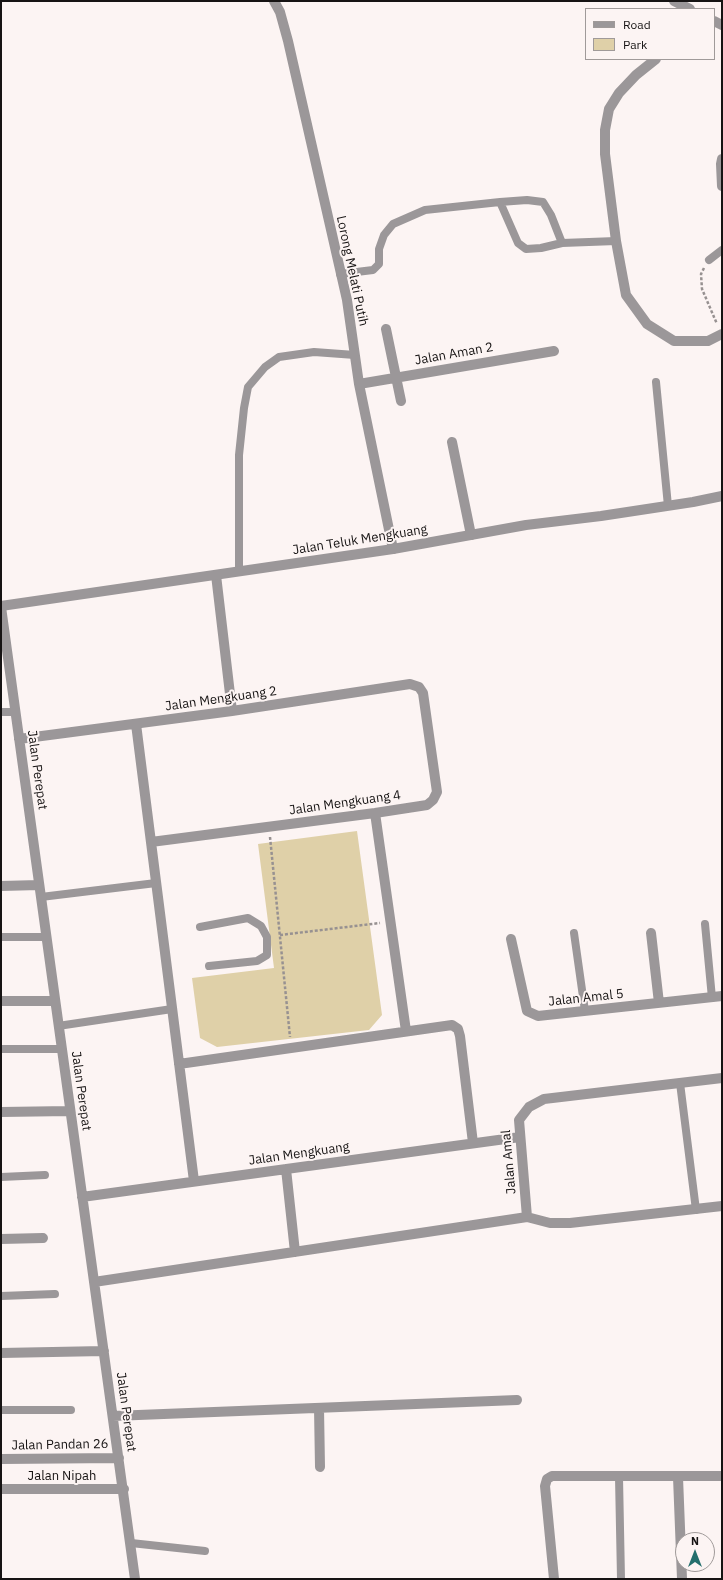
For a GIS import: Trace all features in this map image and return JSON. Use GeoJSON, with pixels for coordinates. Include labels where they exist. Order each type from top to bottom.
{"type":"FeatureCollection","features":[{"type":"Feature","properties":{"kind":"street","name":"Lorong Melati Putih"},"geometry":{"type":"LineString","coordinates":[[274,1],[280,12],[288,41],[347,300],[359,384],[393,549]]}},
{"type":"Feature","properties":{"kind":"street"},"geometry":{"type":"LineString","coordinates":[[674,1],[688,8]]}},
{"type":"Feature","properties":{"kind":"street"},"geometry":{"type":"LineString","coordinates":[[655,60],[636,75],[619,93],[609,109],[605,130],[605,154],[616,241],[626,295],[647,324],[674,341],[708,341],[720,331]]}},
{"type":"Feature","properties":{"kind":"street"},"geometry":{"type":"LineString","coordinates":[[722,159],[722,186]]}},
{"type":"Feature","properties":{"kind":"street"},"geometry":{"type":"LineString","coordinates":[[386,329],[401,401]]}},
{"type":"Feature","properties":{"kind":"street","name":"Jalan Aman 2"},"geometry":{"type":"LineString","coordinates":[[359,384],[554,351]]}},
{"type":"Feature","properties":{"kind":"street"},"geometry":{"type":"LineString","coordinates":[[452,442],[471,535]]}},
{"type":"Feature","properties":{"kind":"street","name":"Jalan Teluk Mengkuang"},"geometry":{"type":"LineString","coordinates":[[1,606],[393,549],[526,525],[668,506],[722,496]]}},
{"type":"Feature","properties":{"kind":"street"},"geometry":{"type":"LineString","coordinates":[[216,575],[232,711]]}},
{"type":"Feature","properties":{"kind":"street","name":"Jalan Perepat"},"geometry":{"type":"LineString","coordinates":[[1,606],[4,648],[19,739],[124,1490],[135,1579]]}},
{"type":"Feature","properties":{"kind":"street","name":"Jalan Mengkuang 2"},"geometry":{"type":"LineString","coordinates":[[19,739],[232,711],[410,684],[419,687],[422,693]]}},
{"type":"Feature","properties":{"kind":"street","name":"Jalan Mengkuang 4"},"geometry":{"type":"LineString","coordinates":[[151,842],[427,805],[433,800],[437,792],[422,693]]}},
{"type":"Feature","properties":{"kind":"street"},"geometry":{"type":"LineString","coordinates":[[136,724],[194,1181]]}},
{"type":"Feature","properties":{"kind":"street"},"geometry":{"type":"LineString","coordinates":[[375,813],[406,1031]]}},
{"type":"Feature","properties":{"kind":"street"},"geometry":{"type":"LineString","coordinates":[[1,886],[39,885]]}},
{"type":"Feature","properties":{"kind":"street"},"geometry":{"type":"LineString","coordinates":[[651,933],[659,1003]]}},
{"type":"Feature","properties":{"kind":"street","name":"Jalan Amal 5"},"geometry":{"type":"LineString","coordinates":[[511,939],[527,1011],[538,1016],[717,997]]}},
{"type":"Feature","properties":{"kind":"street"},"geometry":{"type":"LineString","coordinates":[[1,1001],[55,1001]]}},
{"type":"Feature","properties":{"kind":"street"},"geometry":{"type":"LineString","coordinates":[[179,1064],[452,1025],[458,1029],[460,1036],[473,1143]]}},
{"type":"Feature","properties":{"kind":"street","name":"Jalan Amal"},"geometry":{"type":"LineString","coordinates":[[527,1217],[519,1120],[529,1107],[544,1099],[722,1078]]}},
{"type":"Feature","properties":{"kind":"street"},"geometry":{"type":"LineString","coordinates":[[1,1112],[70,1112]]}},
{"type":"Feature","properties":{"kind":"street","name":"Jalan Mengkuang"},"geometry":{"type":"LineString","coordinates":[[82,1197],[520,1137]]}},
{"type":"Feature","properties":{"kind":"street"},"geometry":{"type":"LineString","coordinates":[[286,1169],[296,1252]]}},
{"type":"Feature","properties":{"kind":"street"},"geometry":{"type":"LineString","coordinates":[[94,1282],[527,1217],[550,1223],[570,1223],[722,1206]]}},
{"type":"Feature","properties":{"kind":"street"},"geometry":{"type":"LineString","coordinates":[[1,1239],[43,1238]]}},
{"type":"Feature","properties":{"kind":"street"},"geometry":{"type":"LineString","coordinates":[[1,1354],[104,1351]]}},
{"type":"Feature","properties":{"kind":"street"},"geometry":{"type":"LineString","coordinates":[[113,1416],[517,1400]]}},
{"type":"Feature","properties":{"kind":"street"},"geometry":{"type":"LineString","coordinates":[[319,1408],[320,1467]]}},
{"type":"Feature","properties":{"kind":"street","name":"Jalan Pandan 26"},"geometry":{"type":"LineString","coordinates":[[1,1459],[119,1458]]}},
{"type":"Feature","properties":{"kind":"street"},"geometry":{"type":"LineString","coordinates":[[554,1579],[544,1486],[547,1479],[552,1476],[722,1476]]}},
{"type":"Feature","properties":{"kind":"street"},"geometry":{"type":"LineString","coordinates":[[678,1477],[682,1579]]}},
{"type":"Feature","properties":{"kind":"street","name":"Jalan Nipah"},"geometry":{"type":"LineString","coordinates":[[1,1490],[124,1490]]}},
{"type":"Feature","properties":{"kind":"lane"},"geometry":{"type":"LineString","coordinates":[[340,274],[372,270],[380,264],[379,249],[384,235],[393,224],[425,210],[527,200],[543,202],[551,215],[562,243]]}},
{"type":"Feature","properties":{"kind":"lane"},"geometry":{"type":"LineString","coordinates":[[500,202],[518,243],[526,249],[541,248],[562,243],[616,241]]}},
{"type":"Feature","properties":{"kind":"lane"},"geometry":{"type":"LineString","coordinates":[[709,260],[722,250]]}},
{"type":"Feature","properties":{"kind":"lane"},"geometry":{"type":"LineString","coordinates":[[239,571],[239,455],[244,408],[248,387],[265,366],[279,357],[314,352],[355,355]]}},
{"type":"Feature","properties":{"kind":"lane"},"geometry":{"type":"LineString","coordinates":[[656,382],[668,506]]}},
{"type":"Feature","properties":{"kind":"lane"},"geometry":{"type":"LineString","coordinates":[[1,712],[15,712]]}},
{"type":"Feature","properties":{"kind":"lane"},"geometry":{"type":"LineString","coordinates":[[41,897],[156,883]]}},
{"type":"Feature","properties":{"kind":"lane"},"geometry":{"type":"LineString","coordinates":[[200,927],[248,918],[261,926],[266,937],[266,955],[257,961],[209,966]]}},
{"type":"Feature","properties":{"kind":"lane"},"geometry":{"type":"LineString","coordinates":[[705,924],[717,997]]}},
{"type":"Feature","properties":{"kind":"lane"},"geometry":{"type":"LineString","coordinates":[[574,933],[585,1011]]}},
{"type":"Feature","properties":{"kind":"lane"},"geometry":{"type":"LineString","coordinates":[[1,937],[46,937]]}},
{"type":"Feature","properties":{"kind":"lane"},"geometry":{"type":"LineString","coordinates":[[58,1026],[172,1010]]}},
{"type":"Feature","properties":{"kind":"lane"},"geometry":{"type":"LineString","coordinates":[[1,1049],[62,1049]]}},
{"type":"Feature","properties":{"kind":"lane"},"geometry":{"type":"LineString","coordinates":[[680,1083],[696,1210]]}},
{"type":"Feature","properties":{"kind":"lane"},"geometry":{"type":"LineString","coordinates":[[1,1176],[46,1176]]}},
{"type":"Feature","properties":{"kind":"lane"},"geometry":{"type":"LineString","coordinates":[[1,1296],[56,1294]]}},
{"type":"Feature","properties":{"kind":"lane"},"geometry":{"type":"LineString","coordinates":[[1,1410],[71,1410]]}},
{"type":"Feature","properties":{"kind":"lane"},"geometry":{"type":"LineString","coordinates":[[619,1477],[621,1579]]}},
{"type":"Feature","properties":{"kind":"lane"},"geometry":{"type":"LineString","coordinates":[[131,1543],[204,1551]]}},
{"type":"Feature","properties":{"kind":"path"},"geometry":{"type":"LineString","coordinates":[[709,260],[701,274],[702,289],[720,331]]}},
{"type":"Feature","properties":{"kind":"path"},"geometry":{"type":"LineString","coordinates":[[269,827],[281,935],[291,1048]]}},
{"type":"Feature","properties":{"kind":"path"},"geometry":{"type":"LineString","coordinates":[[266,937],[390,922]]}},
{"type":"Feature","properties":{"kind":"green space"},"geometry":{"type":"Polygon","coordinates":[[[357,831],[382,1015],[369,1030],[217,1047],[200,1038],[192,978],[274,968],[258,844],[357,831]]]}}]}
